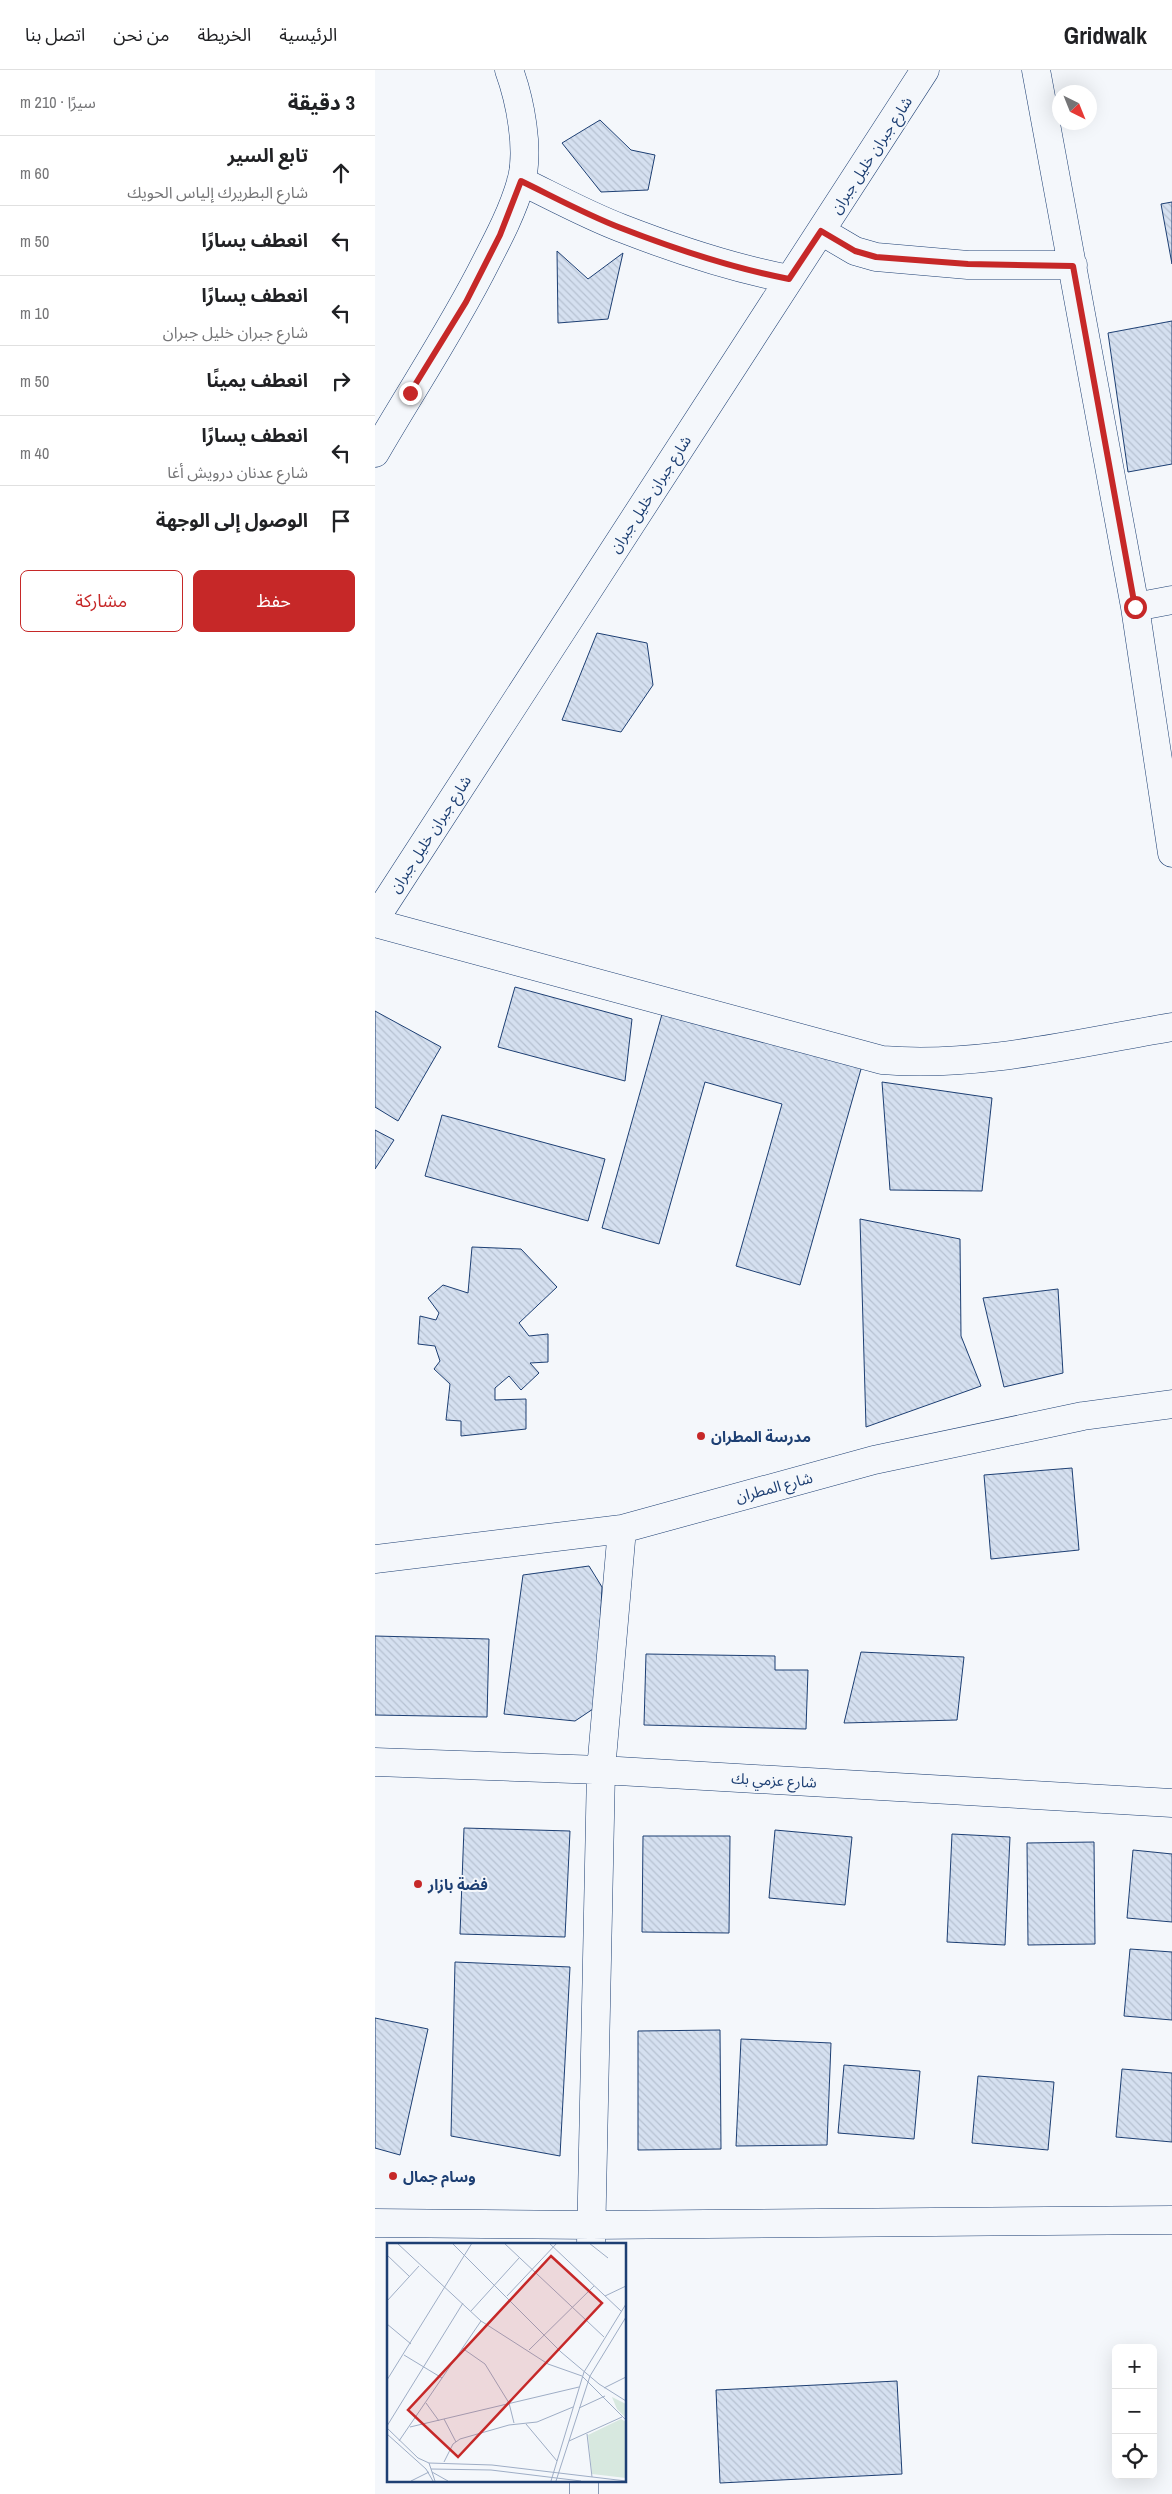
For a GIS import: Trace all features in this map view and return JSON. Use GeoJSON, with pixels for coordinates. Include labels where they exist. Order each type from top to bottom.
{"type":"FeatureCollection","features":[{"type":"Feature","properties":{"kind":"street"},"geometry":{"type":"LineString","coordinates":[[375,453],[466,302],[500,235],[521,181],[524,134],[517,91],[509,70]]}},
{"type":"Feature","properties":{"kind":"street","name":"شارع جبران خليل جبران"},"geometry":{"type":"LineString","coordinates":[[375,919],[925,70]]}},
{"type":"Feature","properties":{"kind":"street"},"geometry":{"type":"LineString","coordinates":[[1036,70],[1135,607],[1172,853]]}},
{"type":"Feature","properties":{"kind":"street"},"geometry":{"type":"LineString","coordinates":[[521,181],[620,228],[757,273],[789,279]]}},
{"type":"Feature","properties":{"kind":"street"},"geometry":{"type":"LineString","coordinates":[[821,231],[855,251],[876,257],[968,264],[1073,266]]}},
{"type":"Feature","properties":{"kind":"street"},"geometry":{"type":"LineString","coordinates":[[1135,607],[1172,600]]}},
{"type":"Feature","properties":{"kind":"street"},"geometry":{"type":"LineString","coordinates":[[375,923],[882,1060],[915,1063],[1020,1055],[1172,1027]]}},
{"type":"Feature","properties":{"kind":"street","name":"شارع المطران"},"geometry":{"type":"LineString","coordinates":[[375,1559],[622,1528],[874,1460],[1083,1416],[1172,1404]]}},
{"type":"Feature","properties":{"kind":"street"},"geometry":{"type":"LineString","coordinates":[[591,2235],[601,1770],[622,1528]]}},
{"type":"Feature","properties":{"kind":"street","name":"شارع عزمي بك"},"geometry":{"type":"LineString","coordinates":[[375,1762],[601,1770],[1172,1803]]}},
{"type":"Feature","properties":{"kind":"street"},"geometry":{"type":"LineString","coordinates":[[375,2223],[591,2235],[1172,2220]]}},
{"type":"Feature","properties":{"kind":"building"},"geometry":{"type":"Polygon","coordinates":[[[600,120],[631,150],[655,155],[648,190],[601,192],[562,143],[600,120]]]}},
{"type":"Feature","properties":{"kind":"building"},"geometry":{"type":"Polygon","coordinates":[[[1172,202],[1172,264],[1161,204],[1172,202]]]}},
{"type":"Feature","properties":{"kind":"building"},"geometry":{"type":"Polygon","coordinates":[[[557,251],[588,279],[623,253],[608,319],[558,323],[557,251]]]}},
{"type":"Feature","properties":{"kind":"building"},"geometry":{"type":"Polygon","coordinates":[[[1172,321],[1172,464],[1128,472],[1108,333],[1172,321]]]}},
{"type":"Feature","properties":{"kind":"building"},"geometry":{"type":"Polygon","coordinates":[[[597,633],[647,643],[653,685],[621,732],[562,720],[597,633]]]}},
{"type":"Feature","properties":{"kind":"building"},"geometry":{"type":"Polygon","coordinates":[[[515,987],[632,1019],[625,1081],[498,1047],[515,987]]]}},
{"type":"Feature","properties":{"kind":"building"},"geometry":{"type":"Polygon","coordinates":[[[664,1007],[863,1062],[800,1285],[736,1266],[782,1104],[705,1082],[659,1244],[602,1228],[664,1007]]]}},
{"type":"Feature","properties":{"kind":"building"},"geometry":{"type":"Polygon","coordinates":[[[375,1011],[441,1047],[398,1121],[375,1107],[375,1011]]]}},
{"type":"Feature","properties":{"kind":"building"},"geometry":{"type":"Polygon","coordinates":[[[882,1082],[992,1098],[982,1191],[890,1190],[882,1082]]]}},
{"type":"Feature","properties":{"kind":"building"},"geometry":{"type":"Polygon","coordinates":[[[442,1115],[605,1159],[588,1221],[425,1176],[442,1115]]]}},
{"type":"Feature","properties":{"kind":"building"},"geometry":{"type":"Polygon","coordinates":[[[375,1130],[394,1140],[375,1169],[375,1130]]]}},
{"type":"Feature","properties":{"kind":"building"},"geometry":{"type":"Polygon","coordinates":[[[860,1219],[960,1239],[961,1336],[981,1386],[866,1427],[860,1219]]]}},
{"type":"Feature","properties":{"kind":"building"},"geometry":{"type":"Polygon","coordinates":[[[472,1247],[521,1249],[557,1287],[519,1323],[529,1336],[548,1334],[548,1362],[530,1363],[539,1373],[521,1390],[509,1376],[495,1388],[495,1400],[526,1399],[526,1429],[461,1436],[461,1421],[446,1420],[450,1384],[434,1369],[440,1361],[435,1346],[418,1344],[420,1316],[436,1320],[439,1313],[428,1298],[443,1285],[468,1293],[472,1247]]]}},
{"type":"Feature","properties":{"kind":"building"},"geometry":{"type":"Polygon","coordinates":[[[1058,1289],[1063,1373],[1004,1387],[983,1298],[1058,1289]]]}},
{"type":"Feature","properties":{"kind":"building"},"geometry":{"type":"Polygon","coordinates":[[[1072,1468],[1079,1550],[991,1559],[984,1475],[1072,1468]]]}},
{"type":"Feature","properties":{"kind":"building"},"geometry":{"type":"Polygon","coordinates":[[[589,1566],[602,1587],[596,1707],[575,1721],[504,1714],[523,1575],[589,1566]]]}},
{"type":"Feature","properties":{"kind":"building"},"geometry":{"type":"Polygon","coordinates":[[[375,1636],[489,1639],[487,1717],[375,1715],[375,1636]]]}},
{"type":"Feature","properties":{"kind":"building"},"geometry":{"type":"Polygon","coordinates":[[[861,1652],[964,1657],[957,1720],[844,1723],[861,1652]]]}},
{"type":"Feature","properties":{"kind":"building"},"geometry":{"type":"Polygon","coordinates":[[[646,1654],[775,1656],[775,1670],[808,1670],[806,1729],[644,1725],[646,1654]]]}},
{"type":"Feature","properties":{"kind":"building"},"geometry":{"type":"Polygon","coordinates":[[[464,1828],[570,1831],[565,1937],[460,1934],[464,1828]]]}},
{"type":"Feature","properties":{"kind":"building"},"geometry":{"type":"Polygon","coordinates":[[[775,1830],[852,1837],[845,1905],[769,1898],[775,1830]]]}},
{"type":"Feature","properties":{"kind":"building"},"geometry":{"type":"Polygon","coordinates":[[[952,1834],[1010,1837],[1005,1945],[947,1942],[952,1834]]]}},
{"type":"Feature","properties":{"kind":"building"},"geometry":{"type":"Polygon","coordinates":[[[643,1836],[730,1836],[729,1933],[642,1932],[643,1836]]]}},
{"type":"Feature","properties":{"kind":"building"},"geometry":{"type":"Polygon","coordinates":[[[1094,1842],[1095,1944],[1028,1945],[1027,1843],[1094,1842]]]}},
{"type":"Feature","properties":{"kind":"building"},"geometry":{"type":"Polygon","coordinates":[[[1133,1850],[1172,1854],[1172,1922],[1127,1918],[1133,1850]]]}},
{"type":"Feature","properties":{"kind":"building"},"geometry":{"type":"Polygon","coordinates":[[[1130,1949],[1172,1952],[1172,2020],[1124,2016],[1130,1949]]]}},
{"type":"Feature","properties":{"kind":"building"},"geometry":{"type":"Polygon","coordinates":[[[455,1962],[570,1967],[560,2156],[451,2136],[455,1962]]]}},
{"type":"Feature","properties":{"kind":"building"},"geometry":{"type":"Polygon","coordinates":[[[375,2018],[428,2029],[400,2155],[375,2148],[375,2018]]]}},
{"type":"Feature","properties":{"kind":"building"},"geometry":{"type":"Polygon","coordinates":[[[720,2030],[721,2149],[638,2150],[638,2031],[720,2030]]]}},
{"type":"Feature","properties":{"kind":"building"},"geometry":{"type":"Polygon","coordinates":[[[741,2039],[831,2043],[827,2145],[736,2146],[741,2039]]]}},
{"type":"Feature","properties":{"kind":"building"},"geometry":{"type":"Polygon","coordinates":[[[844,2065],[920,2071],[914,2139],[838,2133],[844,2065]]]}},
{"type":"Feature","properties":{"kind":"building"},"geometry":{"type":"Polygon","coordinates":[[[1122,2069],[1172,2073],[1172,2142],[1116,2137],[1122,2069]]]}},
{"type":"Feature","properties":{"kind":"building"},"geometry":{"type":"Polygon","coordinates":[[[978,2076],[1054,2082],[1048,2150],[972,2143],[978,2076]]]}},
{"type":"Feature","properties":{"kind":"building"},"geometry":{"type":"Polygon","coordinates":[[[897,2381],[902,2474],[720,2483],[716,2390],[897,2381]]]}},
{"type":"Feature","properties":{"kind":"place","name":"مدرسة المطران"},"geometry":{"type":"Point","coordinates":[701,1436]}},
{"type":"Feature","properties":{"kind":"place","name":"فضة بازار"},"geometry":{"type":"Point","coordinates":[418,1884]}},
{"type":"Feature","properties":{"kind":"place","name":"وسام جمال"},"geometry":{"type":"Point","coordinates":[393,2176]}},
{"type":"Feature","properties":{"kind":"route"},"geometry":{"type":"LineString","coordinates":[[410,393],[466,302],[500,235],[521,181],[620,228],[757,273],[789,279],[821,231],[855,251],[876,257],[968,264],[1073,266],[1135,607]]}}]}
